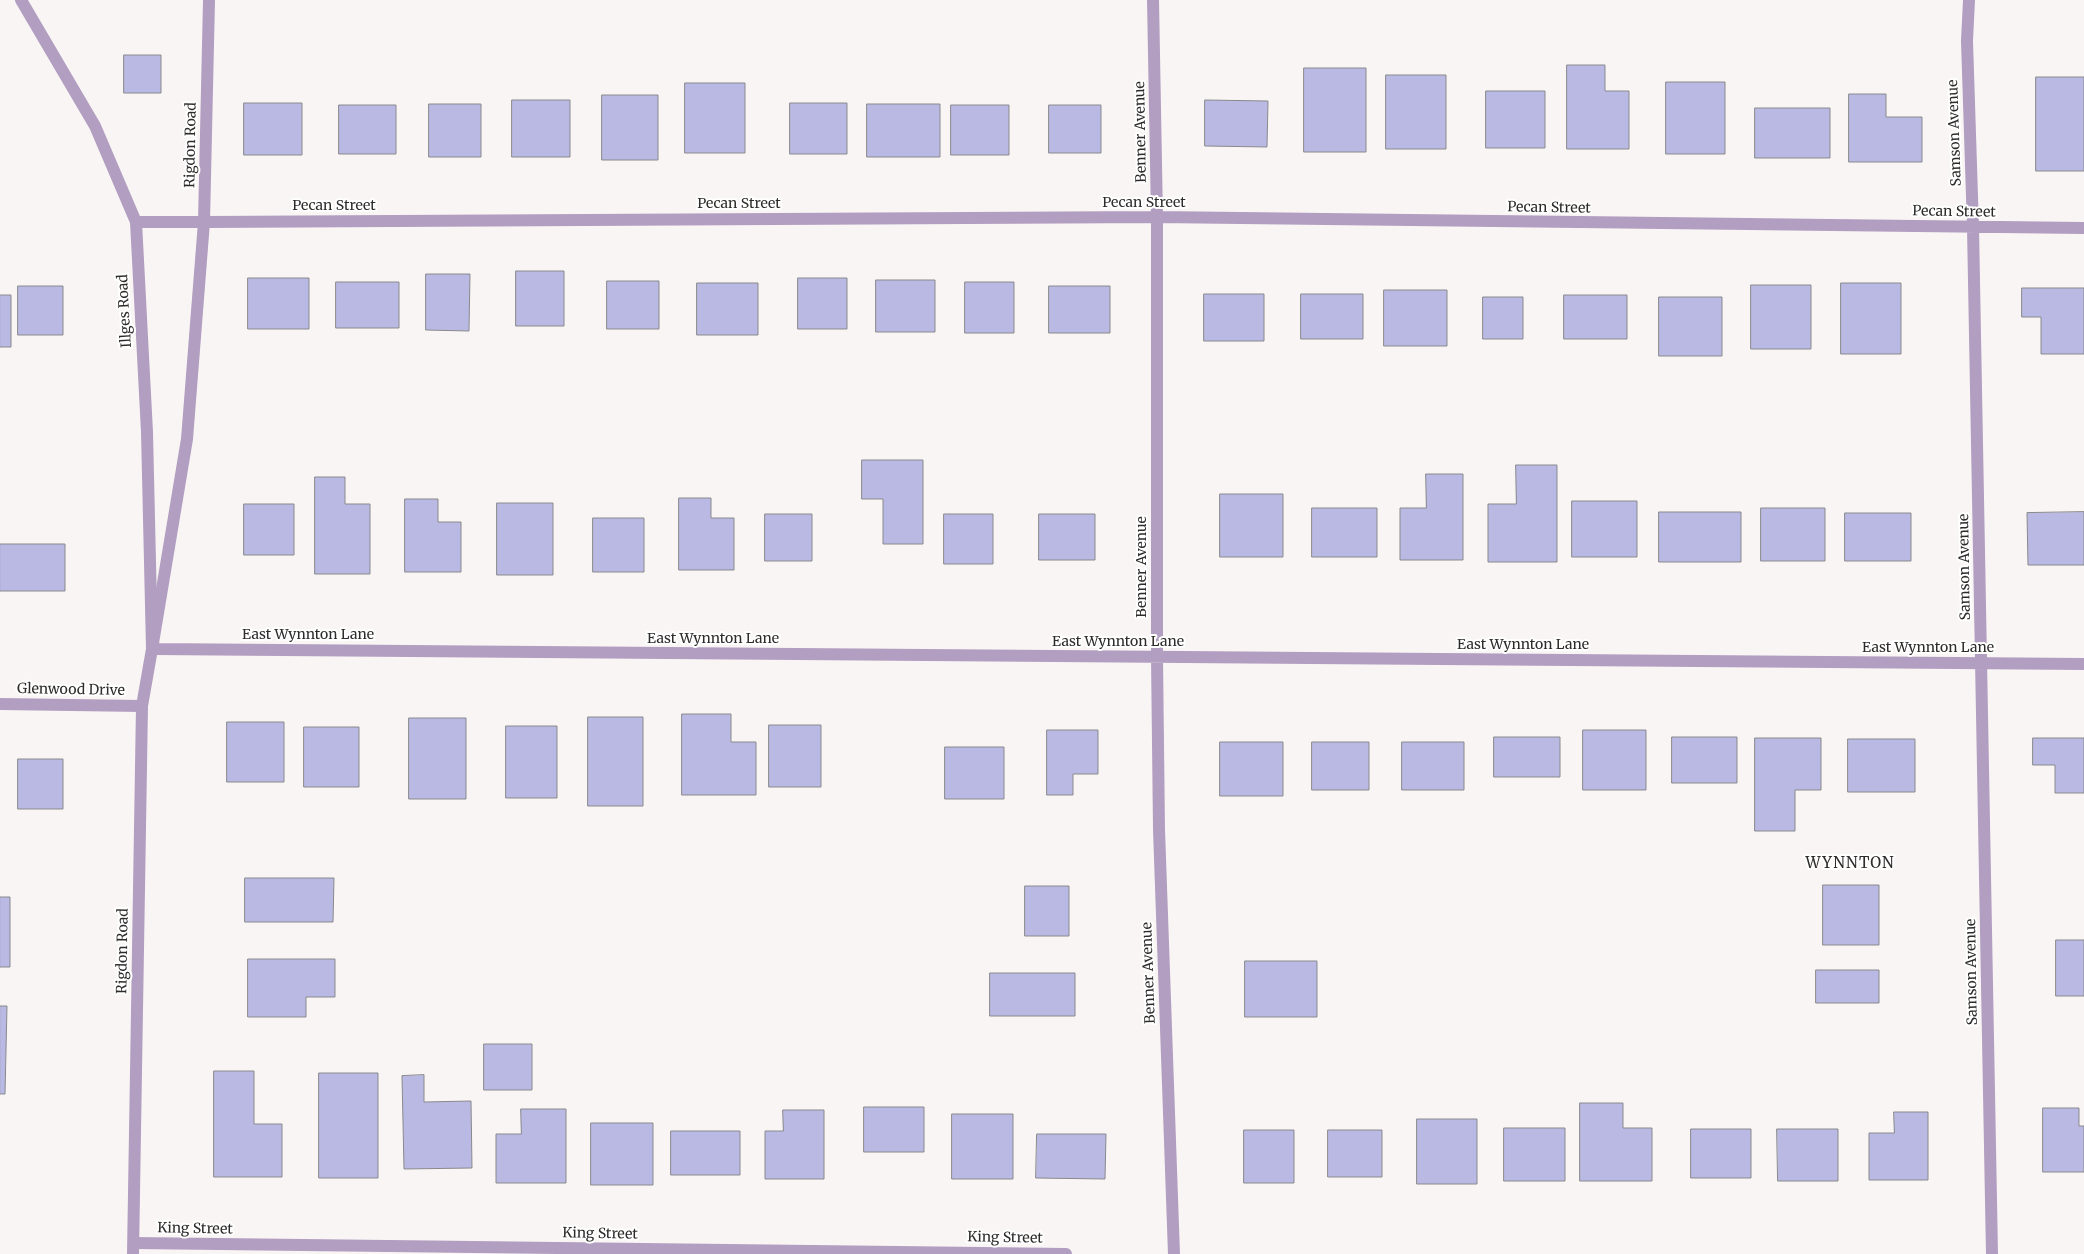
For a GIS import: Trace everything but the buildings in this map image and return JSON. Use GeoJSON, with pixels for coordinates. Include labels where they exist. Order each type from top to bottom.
{"type":"FeatureCollection","features":[{"type":"Feature","properties":{"kind":"street","name":"Illges Road"},"geometry":{"type":"LineString","coordinates":[[21,0],[95,126],[136,222],[146,432],[152,649]]}},
{"type":"Feature","properties":{"kind":"street","name":"Rigdon Road"},"geometry":{"type":"LineString","coordinates":[[134,1249],[142,706],[187,439],[204,222],[208,0]]}},
{"type":"Feature","properties":{"kind":"street","name":"Benner Avenue"},"geometry":{"type":"LineString","coordinates":[[1153,0],[1157,217],[1159,830],[1174,1254]]}},
{"type":"Feature","properties":{"kind":"street","name":"Samson Avenue"},"geometry":{"type":"LineString","coordinates":[[1969,0],[1967,41],[1973,227],[1982,663],[1992,1254]]}},
{"type":"Feature","properties":{"kind":"street","name":"Pecan Street"},"geometry":{"type":"LineString","coordinates":[[204,222],[1157,217],[2084,228]]}},
{"type":"Feature","properties":{"kind":"street"},"geometry":{"type":"LineString","coordinates":[[136,222],[204,222]]}},
{"type":"Feature","properties":{"kind":"street","name":"East Wynnton Lane"},"geometry":{"type":"LineString","coordinates":[[152,649],[2084,664]]}},
{"type":"Feature","properties":{"kind":"street","name":"Glenwood Drive"},"geometry":{"type":"LineString","coordinates":[[0,704],[142,706]]}},
{"type":"Feature","properties":{"kind":"street","name":"King Street"},"geometry":{"type":"LineString","coordinates":[[134,1249],[1066,1254]]}},
{"type":"Feature","properties":{"kind":"district","name":"WYNNTON"},"geometry":{"type":"Point","coordinates":[1850,864]}}]}
